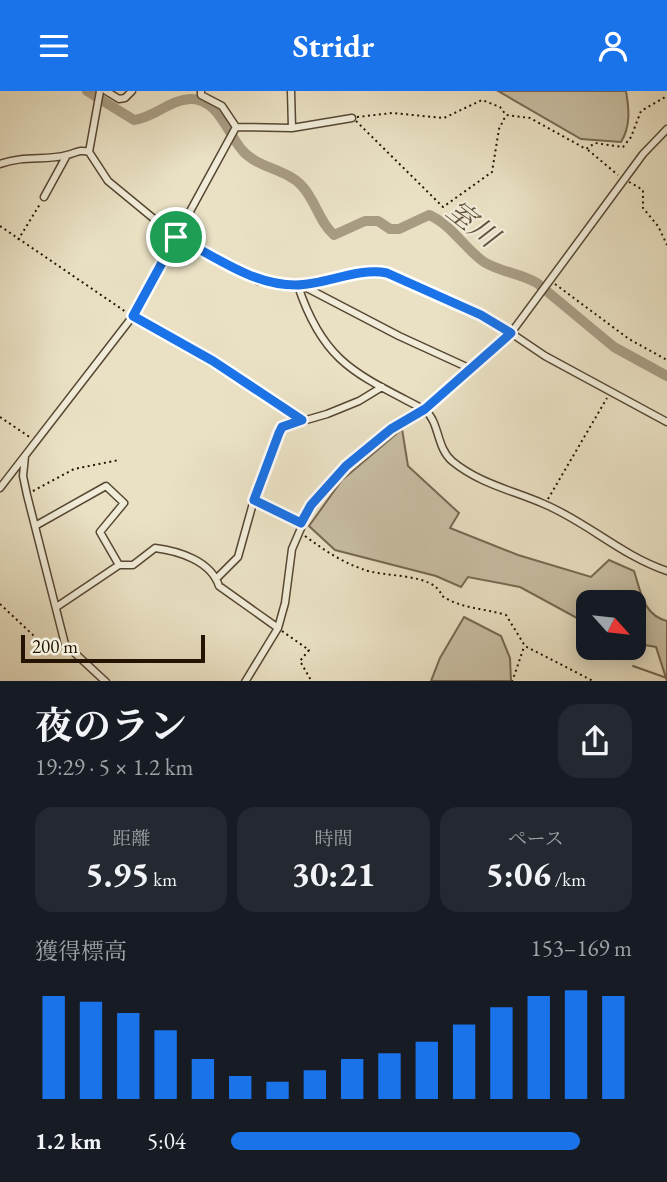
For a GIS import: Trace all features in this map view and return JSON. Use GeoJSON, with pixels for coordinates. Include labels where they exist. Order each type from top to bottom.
{"type":"FeatureCollection","features":[{"type":"Feature","properties":{"kind":"street"},"geometry":{"type":"LineString","coordinates":[[89,152],[100,91]]}},
{"type":"Feature","properties":{"kind":"street"},"geometry":{"type":"LineString","coordinates":[[106,91],[119,99],[125,98],[132,91]]}},
{"type":"Feature","properties":{"kind":"street"},"geometry":{"type":"LineString","coordinates":[[201,91],[201,95],[222,106],[236,127]]}},
{"type":"Feature","properties":{"kind":"street"},"geometry":{"type":"LineString","coordinates":[[291,91],[292,128]]}},
{"type":"Feature","properties":{"kind":"street"},"geometry":{"type":"LineString","coordinates":[[236,127],[292,128],[352,118]]}},
{"type":"Feature","properties":{"kind":"street"},"geometry":{"type":"LineString","coordinates":[[0,488],[133,316],[236,127]]}},
{"type":"Feature","properties":{"kind":"street"},"geometry":{"type":"LineString","coordinates":[[245,681],[278,628],[285,603],[292,549],[311,505],[346,466],[391,429],[425,409],[511,333],[643,153],[667,129]]}},
{"type":"Feature","properties":{"kind":"street"},"geometry":{"type":"LineString","coordinates":[[0,163],[19,157],[67,155],[81,150],[89,152],[108,181],[176,237],[258,281],[298,286],[371,272],[387,273],[481,315],[545,356],[667,422]]}},
{"type":"Feature","properties":{"kind":"street"},"geometry":{"type":"LineString","coordinates":[[44,197],[64,166],[67,155]]}},
{"type":"Feature","properties":{"kind":"street"},"geometry":{"type":"LineString","coordinates":[[298,286],[471,369]]}},
{"type":"Feature","properties":{"kind":"street"},"geometry":{"type":"LineString","coordinates":[[298,286],[332,353],[346,366],[425,409],[432,416],[444,453],[454,462],[496,488],[545,504],[618,549],[667,571]]}},
{"type":"Feature","properties":{"kind":"street"},"geometry":{"type":"LineString","coordinates":[[133,316],[213,361],[302,420]]}},
{"type":"Feature","properties":{"kind":"street"},"geometry":{"type":"LineString","coordinates":[[217,578],[238,557],[254,500],[282,427],[359,401],[382,387]]}},
{"type":"Feature","properties":{"kind":"street"},"geometry":{"type":"LineString","coordinates":[[26,455],[23,476],[26,495],[58,606],[65,644],[106,681]]}},
{"type":"Feature","properties":{"kind":"street"},"geometry":{"type":"LineString","coordinates":[[35,526],[106,486],[124,503],[100,532],[119,565]]}},
{"type":"Feature","properties":{"kind":"street"},"geometry":{"type":"LineString","coordinates":[[254,500],[301,523]]}},
{"type":"Feature","properties":{"kind":"street"},"geometry":{"type":"LineString","coordinates":[[58,606],[119,565],[133,565],[155,548],[165,549],[192,557],[217,578],[219,586],[278,628]]}},
{"type":"Feature","properties":{"kind":"path"},"geometry":{"type":"LineString","coordinates":[[586,149],[595,143],[623,147],[631,137],[641,111],[667,96]]}},
{"type":"Feature","properties":{"kind":"path"},"geometry":{"type":"LineString","coordinates":[[352,118],[392,113],[444,118],[482,100],[500,107],[506,115],[530,118],[586,149],[643,190],[643,208],[659,226],[667,245]]}},
{"type":"Feature","properties":{"kind":"path"},"geometry":{"type":"LineString","coordinates":[[352,118],[443,207],[492,172],[499,129],[506,115]]}},
{"type":"Feature","properties":{"kind":"path"},"geometry":{"type":"LineString","coordinates":[[18,240],[44,197]]}},
{"type":"Feature","properties":{"kind":"path"},"geometry":{"type":"LineString","coordinates":[[0,226],[133,316]]}},
{"type":"Feature","properties":{"kind":"path"},"geometry":{"type":"LineString","coordinates":[[551,281],[629,339],[667,360]]}},
{"type":"Feature","properties":{"kind":"path"},"geometry":{"type":"LineString","coordinates":[[545,504],[582,435],[611,391]]}},
{"type":"Feature","properties":{"kind":"path"},"geometry":{"type":"LineString","coordinates":[[0,417],[34,441]]}},
{"type":"Feature","properties":{"kind":"path"},"geometry":{"type":"LineString","coordinates":[[26,495],[74,469],[119,460]]}},
{"type":"Feature","properties":{"kind":"path"},"geometry":{"type":"LineString","coordinates":[[301,523],[300,532],[324,552],[365,571],[430,582],[440,590],[442,596],[458,607],[483,608],[506,615],[525,646],[595,681]]}},
{"type":"Feature","properties":{"kind":"path"},"geometry":{"type":"LineString","coordinates":[[0,604],[50,651],[65,644]]}},
{"type":"Feature","properties":{"kind":"path"},"geometry":{"type":"LineString","coordinates":[[278,628],[310,650],[300,661],[312,681]]}},
{"type":"Feature","properties":{"kind":"path"},"geometry":{"type":"LineString","coordinates":[[512,681],[525,646]]}},
{"type":"Feature","properties":{"kind":"shaded area"},"geometry":{"type":"Polygon","coordinates":[[[498,91],[626,91],[628,123],[621,142],[581,139],[498,91]]]}},
{"type":"Feature","properties":{"kind":"shaded area"},"geometry":{"type":"Polygon","coordinates":[[[402,429],[408,466],[459,513],[450,528],[518,555],[591,577],[609,560],[634,571],[640,590],[576,590],[576,617],[520,587],[468,577],[461,587],[436,576],[335,550],[309,526],[342,480],[402,429]]]}},
{"type":"Feature","properties":{"kind":"shaded area"},"geometry":{"type":"Polygon","coordinates":[[[646,604],[653,614],[667,621],[667,681],[656,647],[646,645],[646,604]]]}},
{"type":"Feature","properties":{"kind":"shaded area"},"geometry":{"type":"Polygon","coordinates":[[[464,617],[501,636],[510,658],[511,681],[431,681],[440,658],[464,617]]]}},
{"type":"Feature","properties":{"kind":"waterway","name":"室川"},"geometry":{"type":"LineString","coordinates":[[87,91],[134,120],[182,100],[200,100],[215,110],[248,156],[296,180],[302,186],[334,235],[365,221],[378,221],[390,229],[399,229],[429,215],[444,224],[484,262],[537,283],[614,347],[667,376]]}},
{"type":"Feature","properties":{"kind":"waterway"},"geometry":{"type":"LineString","coordinates":[[633,666],[667,678]]}},
{"type":"Feature","properties":{"kind":"route"},"geometry":{"type":"LineString","coordinates":[[176,237],[258,281],[298,286],[371,272],[387,273],[481,315],[511,333],[425,409],[391,429],[346,466],[311,505],[301,523],[254,500],[282,427],[302,420],[213,361],[133,316],[176,237]]}}]}
